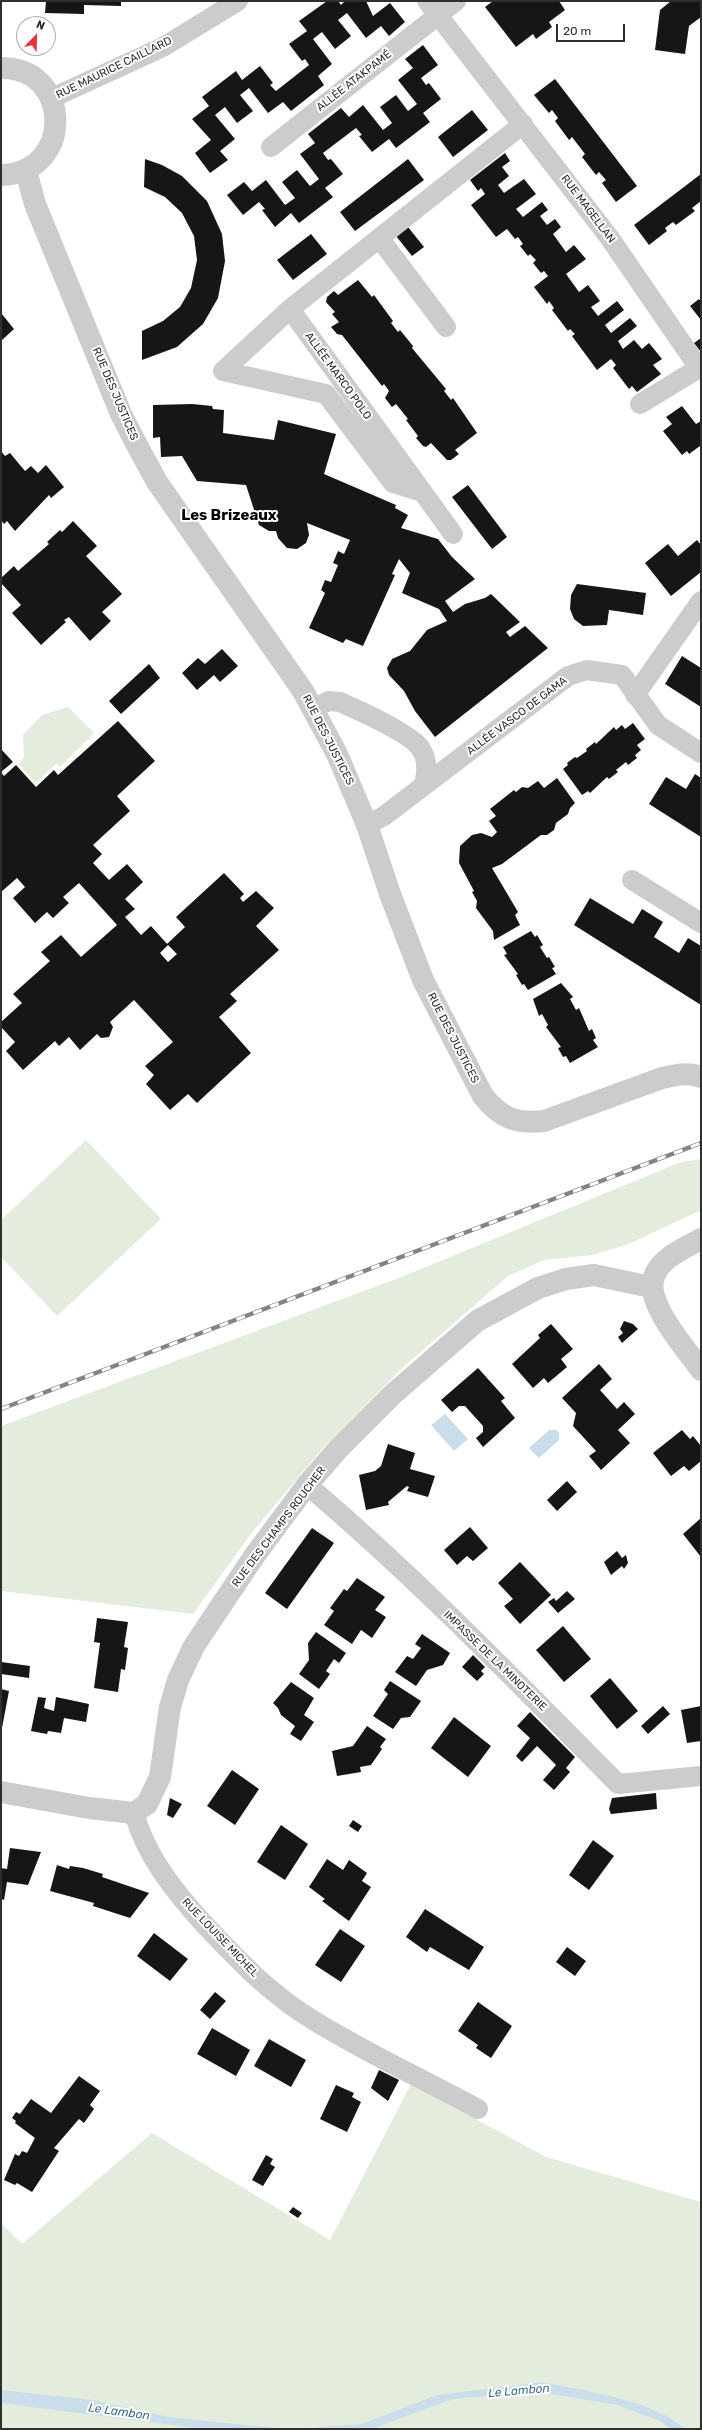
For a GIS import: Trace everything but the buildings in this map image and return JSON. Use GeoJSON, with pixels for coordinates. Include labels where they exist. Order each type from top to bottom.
{"type":"FeatureCollection","features":[{"type":"Feature","properties":{"kind":"street","name":"RUE MAURICE CAILLARD"},"geometry":{"type":"LineString","coordinates":[[52,98],[163,47],[238,1]]}},
{"type":"Feature","properties":{"kind":"street","name":"ALLÉE ATAKPAMÉ"},"geometry":{"type":"LineString","coordinates":[[271,147],[433,8],[456,1]]}},
{"type":"Feature","properties":{"kind":"street","name":"RUE MAGELLAN"},"geometry":{"type":"LineString","coordinates":[[433,8],[609,237],[699,368],[640,404]]}},
{"type":"Feature","properties":{"kind":"street"},"geometry":{"type":"LineString","coordinates":[[1,68],[10,68],[27,73],[41,84],[52,98],[56,115],[56,132],[50,148],[40,161],[26,171],[1,175]]}},
{"type":"Feature","properties":{"kind":"street"},"geometry":{"type":"LineString","coordinates":[[422,492],[393,483],[326,394],[223,371],[290,309],[523,124]]}},
{"type":"Feature","properties":{"kind":"street","name":"RUE DES JUSTICES"},"geometry":{"type":"LineString","coordinates":[[26,171],[35,204],[121,414],[157,482],[314,708],[337,754],[367,825],[390,894],[423,980],[483,1096],[496,1111],[514,1120],[531,1122],[544,1121],[662,1078],[686,1074],[701,1077]]}},
{"type":"Feature","properties":{"kind":"street"},"geometry":{"type":"LineString","coordinates":[[380,239],[446,327]]}},
{"type":"Feature","properties":{"kind":"street","name":"ALLÉE MARCO POLO"},"geometry":{"type":"LineString","coordinates":[[290,309],[453,534]]}},
{"type":"Feature","properties":{"kind":"street"},"geometry":{"type":"LineString","coordinates":[[636,695],[701,601]]}},
{"type":"Feature","properties":{"kind":"street","name":"ALLÉE VASCO DE GAMA"},"geometry":{"type":"LineString","coordinates":[[367,825],[384,816],[568,676],[587,670],[622,675],[658,725],[701,753]]}},
{"type":"Feature","properties":{"kind":"street"},"geometry":{"type":"LineString","coordinates":[[314,708],[329,701],[340,702],[406,736],[421,748],[426,761],[427,772],[424,785]]}},
{"type":"Feature","properties":{"kind":"street"},"geometry":{"type":"LineString","coordinates":[[632,880],[701,923]]}},
{"type":"Feature","properties":{"kind":"street"},"geometry":{"type":"LineString","coordinates":[[701,1239],[675,1253],[659,1268],[654,1276],[652,1287],[658,1307],[701,1370]]}},
{"type":"Feature","properties":{"kind":"street","name":"RUE DES CHAMPS ROUCHER"},"geometry":{"type":"LineString","coordinates":[[134,1813],[147,1804],[160,1777],[170,1707],[178,1680],[194,1646],[255,1556],[307,1486],[339,1448],[392,1395],[477,1321],[538,1288],[566,1279],[594,1275],[652,1287]]}},
{"type":"Feature","properties":{"kind":"street","name":"IMPASSE DE LA MINOTERIE"},"geometry":{"type":"LineString","coordinates":[[307,1486],[369,1539],[517,1682],[618,1784],[701,1776]]}},
{"type":"Feature","properties":{"kind":"street"},"geometry":{"type":"LineString","coordinates":[[1,1792],[89,1808],[134,1813]]}},
{"type":"Feature","properties":{"kind":"street","name":"RUE LOUISE MICHEL"},"geometry":{"type":"LineString","coordinates":[[134,1813],[149,1853],[184,1902],[237,1959],[275,1993],[312,2020],[478,2108]]}},
{"type":"Feature","properties":{"kind":"green space"},"geometry":{"type":"Polygon","coordinates":[[[68,707],[94,733],[60,767],[56,764],[36,783],[19,765],[24,757],[23,735],[42,715],[68,707]]]}},
{"type":"Feature","properties":{"kind":"green space"},"geometry":{"type":"Polygon","coordinates":[[[86,1140],[161,1219],[57,1316],[1,1257],[1,1220],[86,1140]]]}},
{"type":"Feature","properties":{"kind":"green space"},"geometry":{"type":"Polygon","coordinates":[[[701,1159],[701,1210],[629,1244],[593,1255],[544,1260],[508,1276],[400,1370],[322,1449],[254,1530],[193,1614],[1,1591],[1,1426],[404,1276],[681,1162],[701,1159]]]}},
{"type":"Feature","properties":{"kind":"green space"},"geometry":{"type":"Polygon","coordinates":[[[411,2084],[546,2157],[701,2202],[701,2429],[1,2429],[1,2223],[22,2244],[152,2133],[330,2240],[411,2084]]]}},
{"type":"Feature","properties":{"kind":"water"},"geometry":{"type":"Polygon","coordinates":[[[445,1414],[468,1439],[454,1451],[431,1425],[445,1414]]]}},
{"type":"Feature","properties":{"kind":"water"},"geometry":{"type":"Polygon","coordinates":[[[549,1430],[556,1430],[559,1432],[559,1440],[539,1458],[529,1448],[549,1430]]]}},
{"type":"Feature","properties":{"kind":"water","name":"Le Lambon"},"geometry":{"type":"Polygon","coordinates":[[[543,2382],[598,2393],[637,2404],[672,2419],[685,2429],[671,2429],[660,2421],[617,2405],[534,2391],[453,2399],[371,2429],[296,2429],[362,2424],[437,2395],[543,2382]]]}},
{"type":"Feature","properties":{"kind":"water","name":"Le Lambon"},"geometry":{"type":"Polygon","coordinates":[[[1,2390],[93,2400],[168,2417],[285,2429],[203,2429],[1,2403],[1,2390]]]}},
{"type":"Feature","properties":{"kind":"railway"},"geometry":{"type":"LineString","coordinates":[[1,1409],[701,1143]]}},
{"type":"Feature","properties":{"kind":"district","name":"Les Brizeaux"},"geometry":{"type":"Point","coordinates":[229,516]}}]}
